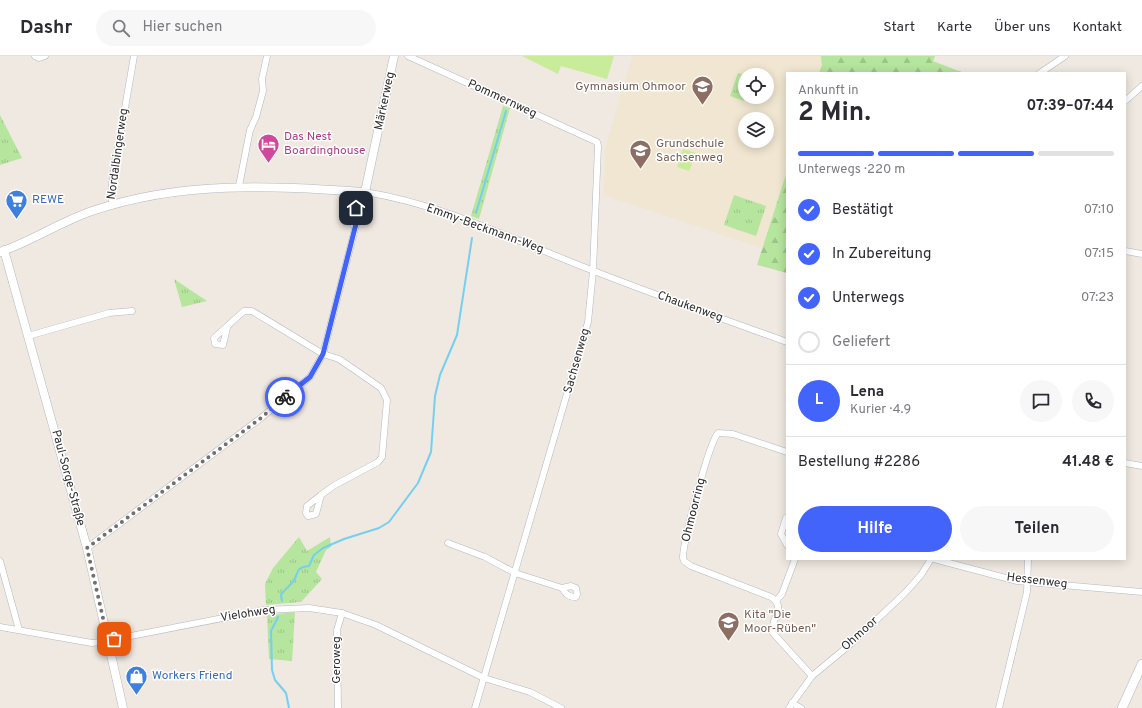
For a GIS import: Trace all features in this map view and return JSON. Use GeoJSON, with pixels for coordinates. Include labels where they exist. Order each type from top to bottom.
{"type":"FeatureCollection","features":[{"type":"Feature","properties":{"kind":"main road"},"geometry":{"type":"LineString","coordinates":[[1122,708],[1142,664]]}},
{"type":"Feature","properties":{"kind":"street"},"geometry":{"type":"LineString","coordinates":[[35,56],[39,58],[45,56]]}},
{"type":"Feature","properties":{"kind":"street","name":"Nordalbingerweg"},"geometry":{"type":"LineString","coordinates":[[2,251],[78,217],[112,205],[112,183],[134,56]]}},
{"type":"Feature","properties":{"kind":"street"},"geometry":{"type":"LineString","coordinates":[[239,186],[250,130],[256,117],[263,91],[262,79],[266,56]]}},
{"type":"Feature","properties":{"kind":"street","name":"Märkerweg"},"geometry":{"type":"LineString","coordinates":[[365,192],[394,56]]}},
{"type":"Feature","properties":{"kind":"street","name":"Pommernweg"},"geometry":{"type":"LineString","coordinates":[[408,56],[597,142]]}},
{"type":"Feature","properties":{"kind":"street"},"geometry":{"type":"LineString","coordinates":[[1041,72],[1065,56]]}},
{"type":"Feature","properties":{"kind":"street"},"geometry":{"type":"LineString","coordinates":[[1126,100],[1142,86]]}},
{"type":"Feature","properties":{"kind":"street","name":"Sachsenweg"},"geometry":{"type":"LineString","coordinates":[[475,708],[588,322],[593,271],[597,142]]}},
{"type":"Feature","properties":{"kind":"street","name":"Emmy-Beckmann-Weg"},"geometry":{"type":"LineString","coordinates":[[112,205],[178,192],[239,186],[280,186],[365,192],[423,205],[477,223],[593,271]]}},
{"type":"Feature","properties":{"kind":"street"},"geometry":{"type":"LineString","coordinates":[[87,548],[302,385],[316,368],[323,354],[355,228]]}},
{"type":"Feature","properties":{"kind":"street","name":"Paul-Sorge-Straße"},"geometry":{"type":"LineString","coordinates":[[2,251],[28,336],[87,548],[123,708]]}},
{"type":"Feature","properties":{"kind":"street"},"geometry":{"type":"LineString","coordinates":[[1126,251],[1142,254]]}},
{"type":"Feature","properties":{"kind":"street","name":"Chaukenweg"},"geometry":{"type":"LineString","coordinates":[[593,271],[786,342]]}},
{"type":"Feature","properties":{"kind":"street"},"geometry":{"type":"LineString","coordinates":[[28,336],[109,313],[132,311]]}},
{"type":"Feature","properties":{"kind":"street"},"geometry":{"type":"LineString","coordinates":[[227,328],[244,311],[252,311],[323,354],[339,359],[381,388],[387,400],[382,457],[378,462],[335,485],[321,495]]}},
{"type":"Feature","properties":{"kind":"street","name":"Ohmoorring"},"geometry":{"type":"LineString","coordinates":[[776,601],[771,597],[691,566],[684,561],[683,553],[708,455],[714,438],[718,433],[733,434],[786,452]]}},
{"type":"Feature","properties":{"kind":"street"},"geometry":{"type":"LineString","coordinates":[[1126,463],[1142,466]]}},
{"type":"Feature","properties":{"kind":"street"},"geometry":{"type":"LineString","coordinates":[[786,518],[781,534],[786,543]]}},
{"type":"Feature","properties":{"kind":"street"},"geometry":{"type":"LineString","coordinates":[[448,543],[485,557],[515,573],[562,588]]}},
{"type":"Feature","properties":{"kind":"street"},"geometry":{"type":"LineString","coordinates":[[794,560],[782,594],[776,601],[778,609],[773,625],[773,634],[812,676]]}},
{"type":"Feature","properties":{"kind":"street","name":"Ohmoor"},"geometry":{"type":"LineString","coordinates":[[791,706],[812,676],[853,642],[904,593],[921,575],[930,560]]}},
{"type":"Feature","properties":{"kind":"street","name":"Hessenweg"},"geometry":{"type":"LineString","coordinates":[[938,560],[1017,581],[1142,592]]}},
{"type":"Feature","properties":{"kind":"street"},"geometry":{"type":"LineString","coordinates":[[999,708],[1027,592],[1028,560]]}},
{"type":"Feature","properties":{"kind":"street"},"geometry":{"type":"LineString","coordinates":[[0,561],[19,630]]}},
{"type":"Feature","properties":{"kind":"street","name":"Vielohweg"},"geometry":{"type":"LineString","coordinates":[[0,627],[92,643],[264,610],[309,608],[342,613],[376,624],[484,678]]}},
{"type":"Feature","properties":{"kind":"street","name":"Geroweg"},"geometry":{"type":"LineString","coordinates":[[338,708],[337,630],[342,613]]}},
{"type":"Feature","properties":{"kind":"street"},"geometry":{"type":"LineString","coordinates":[[484,678],[530,692],[561,708]]}},
{"type":"Feature","properties":{"kind":"street"},"geometry":{"type":"LineString","coordinates":[[791,706],[801,708]]}},
{"type":"Feature","properties":{"kind":"shaded area"},"geometry":{"type":"Polygon","coordinates":[[[632,56],[821,56],[822,65],[819,72],[786,72],[786,174],[762,248],[604,195],[605,149],[632,56]]]}},
{"type":"Feature","properties":{"kind":"green space"},"geometry":{"type":"Polygon","coordinates":[[[522,56],[614,56],[607,79],[561,66],[558,74],[522,56]]]}},
{"type":"Feature","properties":{"kind":"green space"},"geometry":{"type":"Polygon","coordinates":[[[821,56],[935,56],[933,61],[961,72],[819,72],[822,65],[821,56]]]}},
{"type":"Feature","properties":{"kind":"green space"},"geometry":{"type":"Polygon","coordinates":[[[738,73],[738,99],[730,96],[738,73]]]}},
{"type":"Feature","properties":{"kind":"green space"},"geometry":{"type":"Polygon","coordinates":[[[503,106],[510,108],[479,219],[471,216],[503,106]]]}},
{"type":"Feature","properties":{"kind":"green space"},"geometry":{"type":"Polygon","coordinates":[[[0,115],[22,158],[0,165],[0,115]]]}},
{"type":"Feature","properties":{"kind":"green space"},"geometry":{"type":"Polygon","coordinates":[[[683,149],[696,153],[689,171],[677,167],[683,149]]]}},
{"type":"Feature","properties":{"kind":"green space"},"geometry":{"type":"Polygon","coordinates":[[[786,174],[786,273],[757,265],[786,174]]]}},
{"type":"Feature","properties":{"kind":"green space"},"geometry":{"type":"Polygon","coordinates":[[[734,195],[766,206],[756,236],[724,225],[734,195]]]}},
{"type":"Feature","properties":{"kind":"green space"},"geometry":{"type":"Polygon","coordinates":[[[174,279],[207,301],[182,307],[174,279]]]}},
{"type":"Feature","properties":{"kind":"green space"},"geometry":{"type":"Polygon","coordinates":[[[299,537],[307,551],[330,537],[331,547],[326,550],[316,572],[322,579],[301,602],[266,605],[265,584],[273,568],[299,537]]]}},
{"type":"Feature","properties":{"kind":"green space"},"geometry":{"type":"Polygon","coordinates":[[[295,612],[292,661],[269,659],[267,615],[295,612]]]}},
{"type":"Feature","properties":{"kind":"waterway"},"geometry":{"type":"LineString","coordinates":[[476,213],[506,111]]}},
{"type":"Feature","properties":{"kind":"waterway"},"geometry":{"type":"LineString","coordinates":[[282,601],[282,593],[292,583],[299,570],[309,566],[314,555],[323,548],[344,539],[379,528],[389,522],[418,483],[431,452],[435,396],[440,375],[457,335],[472,238]]}},
{"type":"Feature","properties":{"kind":"waterway"},"geometry":{"type":"LineString","coordinates":[[278,617],[271,631],[272,670],[275,680],[286,693],[289,708]]}},
{"type":"Feature","properties":{"kind":"way so far"},"geometry":{"type":"LineString","coordinates":[[114,639],[108,640],[87,548],[261,418],[285,397]]}},
{"type":"Feature","properties":{"kind":"place","name":"Gymnasium Ohmoor"},"geometry":{"type":"Point","coordinates":[702,106]}},
{"type":"Feature","properties":{"kind":"place","name":"Das Nest Boardinghouse"},"geometry":{"type":"Point","coordinates":[269,164]}},
{"type":"Feature","properties":{"kind":"place","name":"Grundschule Sachsenweg"},"geometry":{"type":"Point","coordinates":[640,170]}},
{"type":"Feature","properties":{"kind":"place","name":"REWE"},"geometry":{"type":"Point","coordinates":[16,220]}},
{"type":"Feature","properties":{"kind":"place","name":"Kita \"Die Moor-Rüben\""},"geometry":{"type":"Point","coordinates":[728,642]}},
{"type":"Feature","properties":{"kind":"place","name":"Workers Friend"},"geometry":{"type":"Point","coordinates":[137,696]}},
{"type":"Feature","properties":{"kind":"route"},"geometry":{"type":"LineString","coordinates":[[285,397],[302,385],[310,377],[323,354],[332,325],[359,212],[356,208]]}}]}
